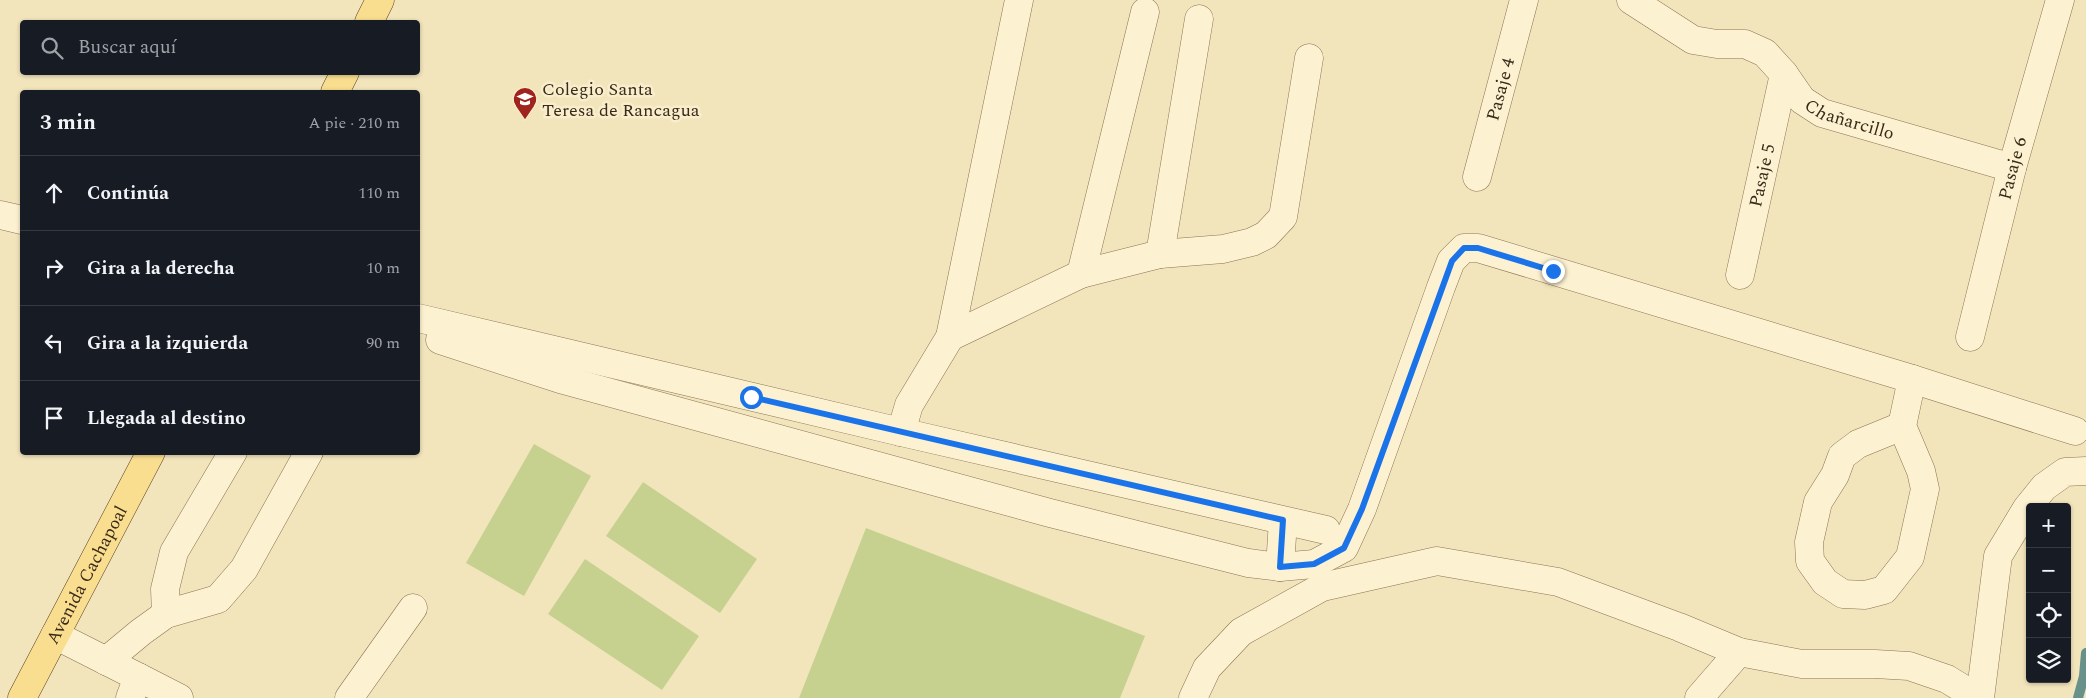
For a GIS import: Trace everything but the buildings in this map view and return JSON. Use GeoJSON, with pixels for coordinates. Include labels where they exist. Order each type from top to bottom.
{"type":"FeatureCollection","features":[{"type":"Feature","properties":{"kind":"main road"},"geometry":{"type":"LineString","coordinates":[[370,20],[380,0]]}},
{"type":"Feature","properties":{"kind":"main road"},"geometry":{"type":"LineString","coordinates":[[336,90],[344,75]]}},
{"type":"Feature","properties":{"kind":"main road","name":"Avenida Cachapoal"},"geometry":{"type":"LineString","coordinates":[[22,698],[149,455]]}},
{"type":"Feature","properties":{"kind":"street"},"geometry":{"type":"LineString","coordinates":[[900,432],[908,405],[950,337],[1019,0]]}},
{"type":"Feature","properties":{"kind":"street","name":"Pasaje 4"},"geometry":{"type":"LineString","coordinates":[[1477,178],[1524,0]]}},
{"type":"Feature","properties":{"kind":"street","name":"Chañarcillo"},"geometry":{"type":"LineString","coordinates":[[1631,0],[1693,40],[1717,44],[1745,44],[1765,52],[1784,74],[1802,100],[1822,113],[2012,168]]}},
{"type":"Feature","properties":{"kind":"street","name":"Pasaje 6"},"geometry":{"type":"LineString","coordinates":[[1970,337],[2012,168],[2060,0]]}},
{"type":"Feature","properties":{"kind":"street"},"geometry":{"type":"LineString","coordinates":[[1081,274],[1145,12]]}},
{"type":"Feature","properties":{"kind":"street"},"geometry":{"type":"LineString","coordinates":[[1160,254],[1199,19]]}},
{"type":"Feature","properties":{"kind":"street"},"geometry":{"type":"LineString","coordinates":[[950,337],[1081,274],[1160,254],[1223,249],[1252,242],[1266,235],[1283,217],[1309,58]]}},
{"type":"Feature","properties":{"kind":"street","name":"Pasaje 5"},"geometry":{"type":"LineString","coordinates":[[1740,275],[1784,74]]}},
{"type":"Feature","properties":{"kind":"street"},"geometry":{"type":"LineString","coordinates":[[0,214],[20,219]]}},
{"type":"Feature","properties":{"kind":"street"},"geometry":{"type":"LineString","coordinates":[[420,334],[560,379],[1050,513],[1248,563],[1280,567],[1314,564],[1344,548],[1362,509],[1441,288],[1452,261],[1464,248],[1478,248],[2075,431]]}},
{"type":"Feature","properties":{"kind":"street"},"geometry":{"type":"LineString","coordinates":[[420,318],[1326,530]]}},
{"type":"Feature","properties":{"kind":"street"},"geometry":{"type":"LineString","coordinates":[[1902,426],[1858,444],[1842,456],[1835,474],[1818,502],[1809,542],[1810,561],[1825,582],[1843,594],[1865,595],[1884,590],[1910,556],[1925,489],[1921,471],[1902,426],[1912,380]]}},
{"type":"Feature","properties":{"kind":"street"},"geometry":{"type":"LineString","coordinates":[[166,614],[165,589],[174,552],[230,455]]}},
{"type":"Feature","properties":{"kind":"street"},"geometry":{"type":"LineString","coordinates":[[106,661],[166,614],[218,598],[244,569],[307,455]]}},
{"type":"Feature","properties":{"kind":"street"},"geometry":{"type":"LineString","coordinates":[[1192,698],[1208,668],[1241,632],[1322,587],[1437,561],[1558,582],[1679,627],[1739,652],[1802,664],[1909,666],[1947,679],[1979,698],[1998,556],[2027,508],[2044,487],[2064,472],[2082,471]]}},
{"type":"Feature","properties":{"kind":"street"},"geometry":{"type":"LineString","coordinates":[[1280,567],[1283,520]]}},
{"type":"Feature","properties":{"kind":"street"},"geometry":{"type":"LineString","coordinates":[[350,698],[413,608]]}},
{"type":"Feature","properties":{"kind":"street"},"geometry":{"type":"LineString","coordinates":[[55,635],[106,661],[134,687],[179,698]]}},
{"type":"Feature","properties":{"kind":"street"},"geometry":{"type":"LineString","coordinates":[[1699,698],[1739,652]]}},
{"type":"Feature","properties":{"kind":"green space"},"geometry":{"type":"Polygon","coordinates":[[[534,444],[591,476],[524,596],[466,563],[534,444]]]}},
{"type":"Feature","properties":{"kind":"green space"},"geometry":{"type":"Polygon","coordinates":[[[643,482],[757,559],[720,613],[606,536],[643,482]]]}},
{"type":"Feature","properties":{"kind":"green space"},"geometry":{"type":"Polygon","coordinates":[[[866,528],[1145,636],[1120,698],[799,698],[866,528]]]}},
{"type":"Feature","properties":{"kind":"green space"},"geometry":{"type":"Polygon","coordinates":[[[585,559],[699,636],[662,690],[548,614],[585,559]]]}},
{"type":"Feature","properties":{"kind":"waterway"},"geometry":{"type":"LineString","coordinates":[[2078,698],[2084,676],[2086,653]]}},
{"type":"Feature","properties":{"kind":"place","name":"Colegio Santa Teresa de Rancagua"},"geometry":{"type":"Point","coordinates":[525,120]}},
{"type":"Feature","properties":{"kind":"route"},"geometry":{"type":"LineString","coordinates":[[751,397],[1283,520],[1280,567],[1314,564],[1344,548],[1362,509],[1452,261],[1464,248],[1478,248],[1553,271]]}}]}
